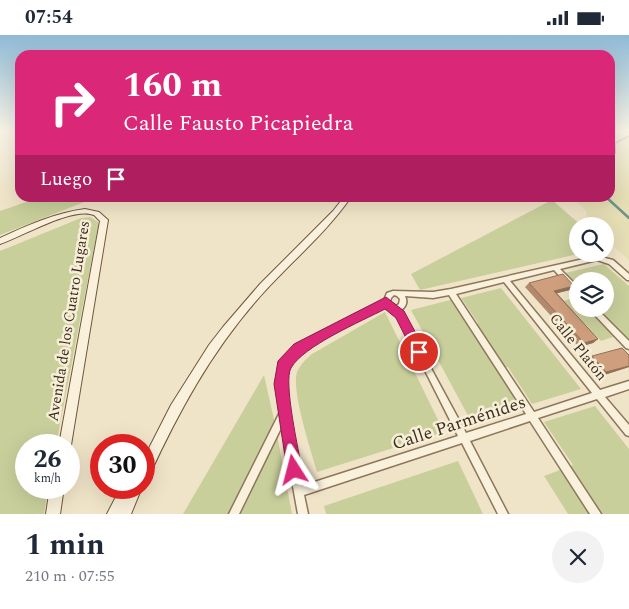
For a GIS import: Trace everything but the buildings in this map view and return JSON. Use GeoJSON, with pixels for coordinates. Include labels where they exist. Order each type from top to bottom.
{"type":"FeatureCollection","features":[{"type":"Feature","properties":{"kind":"main road"},"geometry":{"type":"LineString","coordinates":[[155,443],[203,363],[239,313],[336,213],[344,202]]}},
{"type":"Feature","properties":{"kind":"main road"},"geometry":{"type":"LineString","coordinates":[[0,241],[71,213],[88,212]]}},
{"type":"Feature","properties":{"kind":"main road"},"geometry":{"type":"LineString","coordinates":[[0,245],[64,219],[88,212]]}},
{"type":"Feature","properties":{"kind":"main road","name":"Avenida de los Cuatro Lugares"},"geometry":{"type":"LineString","coordinates":[[67,434],[104,221],[101,215],[88,212]]}},
{"type":"Feature","properties":{"kind":"main road"},"geometry":{"type":"LineString","coordinates":[[155,448],[166,425]]}},
{"type":"Feature","properties":{"kind":"main road"},"geometry":{"type":"LineString","coordinates":[[53,514],[56,499]]}},
{"type":"Feature","properties":{"kind":"main road"},"geometry":{"type":"LineString","coordinates":[[114,514],[122,499]]}},
{"type":"Feature","properties":{"kind":"main road"},"geometry":{"type":"LineString","coordinates":[[124,514],[131,499]]}},
{"type":"Feature","properties":{"kind":"street"},"geometry":{"type":"LineString","coordinates":[[389,305],[387,295],[395,293],[433,295],[451,292],[597,258],[611,262],[629,278]]}},
{"type":"Feature","properties":{"kind":"street"},"geometry":{"type":"LineString","coordinates":[[554,268],[569,283]]}},
{"type":"Feature","properties":{"kind":"street","name":"Calle Platón"},"geometry":{"type":"LineString","coordinates":[[506,280],[629,432]]}},
{"type":"Feature","properties":{"kind":"street"},"geometry":{"type":"LineString","coordinates":[[451,292],[596,514]]}},
{"type":"Feature","properties":{"kind":"street"},"geometry":{"type":"LineString","coordinates":[[395,293],[403,298],[401,311],[503,514]]}},
{"type":"Feature","properties":{"kind":"street"},"geometry":{"type":"LineString","coordinates":[[389,305],[401,311]]}},
{"type":"Feature","properties":{"kind":"street"},"geometry":{"type":"LineString","coordinates":[[303,514],[284,411],[281,384],[283,366],[299,349],[389,305]]}},
{"type":"Feature","properties":{"kind":"street"},"geometry":{"type":"LineString","coordinates":[[602,317],[629,346]]}},
{"type":"Feature","properties":{"kind":"street","name":"Calle Parménides"},"geometry":{"type":"LineString","coordinates":[[298,492],[629,385]]}},
{"type":"Feature","properties":{"kind":"street"},"geometry":{"type":"LineString","coordinates":[[234,514],[284,411]]}},
{"type":"Feature","properties":{"kind":"shaded area"},"geometry":{"type":"Polygon","coordinates":[[[615,152],[629,152],[629,260],[614,247],[614,217],[587,217],[586,211],[578,202],[615,202],[615,152]]]}},
{"type":"Feature","properties":{"kind":"green space"},"geometry":{"type":"Polygon","coordinates":[[[26,202],[84,202],[0,235],[0,211],[26,202]]]}},
{"type":"Feature","properties":{"kind":"green space"},"geometry":{"type":"Polygon","coordinates":[[[548,202],[554,202],[572,217],[569,217],[569,256],[420,290],[411,274],[548,202]]]}},
{"type":"Feature","properties":{"kind":"green space"},"geometry":{"type":"Polygon","coordinates":[[[90,217],[98,222],[98,227],[58,434],[15,434],[15,499],[46,499],[44,514],[0,514],[0,251],[81,218],[90,217]]]}},
{"type":"Feature","properties":{"kind":"green space"},"geometry":{"type":"Polygon","coordinates":[[[604,264],[613,272],[569,272],[604,264]]]}},
{"type":"Feature","properties":{"kind":"green space"},"geometry":{"type":"Polygon","coordinates":[[[614,273],[629,286],[629,340],[622,334],[601,341],[579,317],[614,317],[614,273]]]}},
{"type":"Feature","properties":{"kind":"green space"},"geometry":{"type":"Polygon","coordinates":[[[501,288],[581,389],[532,404],[508,367],[500,369],[524,407],[472,423],[411,310],[454,299],[470,325],[478,323],[461,298],[501,288]]]}},
{"type":"Feature","properties":{"kind":"green space"},"geometry":{"type":"Polygon","coordinates":[[[569,299],[569,306],[564,301],[569,299]]]}},
{"type":"Feature","properties":{"kind":"green space"},"geometry":{"type":"Polygon","coordinates":[[[385,312],[444,432],[317,472],[299,406],[296,381],[297,372],[303,362],[312,354],[385,312]]]}},
{"type":"Feature","properties":{"kind":"green space"},"geometry":{"type":"Polygon","coordinates":[[[264,375],[275,424],[229,514],[183,514],[264,375]]]}},
{"type":"Feature","properties":{"kind":"green space"},"geometry":{"type":"Polygon","coordinates":[[[595,406],[629,449],[629,514],[568,514],[544,476],[573,465],[544,422],[595,406]]]}},
{"type":"Feature","properties":{"kind":"green space"},"geometry":{"type":"Polygon","coordinates":[[[277,435],[292,514],[239,514],[277,435]]]}},
{"type":"Feature","properties":{"kind":"green space"},"geometry":{"type":"Polygon","coordinates":[[[458,461],[483,514],[326,514],[324,506],[458,461]]]}},
{"type":"Feature","properties":{"kind":"waterway"},"geometry":{"type":"LineString","coordinates":[[611,202],[629,218]]}},
{"type":"Feature","properties":{"kind":"route"},"geometry":{"type":"LineString","coordinates":[[294,470],[281,384],[283,366],[299,349],[386,302],[400,315],[419,352]]}}]}
